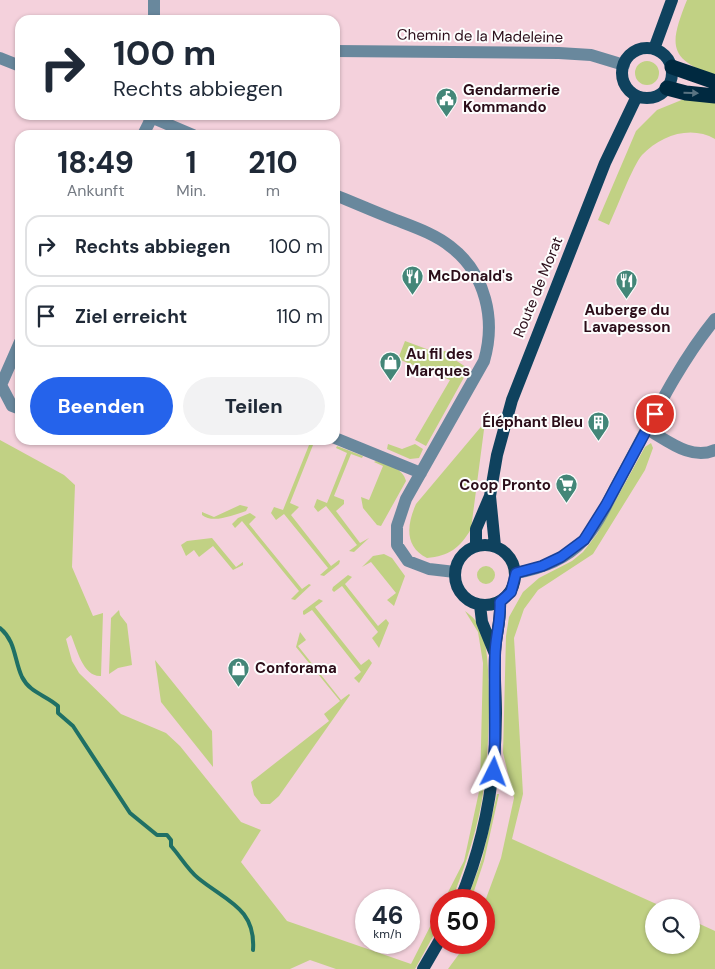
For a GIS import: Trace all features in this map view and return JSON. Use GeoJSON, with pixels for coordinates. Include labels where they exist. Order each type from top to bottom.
{"type":"FeatureCollection","features":[{"type":"Feature","properties":{"kind":"highway"},"geometry":{"type":"LineString","coordinates":[[672,67],[715,82]]}},
{"type":"Feature","properties":{"kind":"highway"},"geometry":{"type":"LineString","coordinates":[[668,88],[686,94],[715,96]]}},
{"type":"Feature","properties":{"kind":"main road"},"geometry":{"type":"LineString","coordinates":[[654,49],[672,0]]}},
{"type":"Feature","properties":{"kind":"main road"},"geometry":{"type":"LineString","coordinates":[[654,49],[664,55],[672,67],[671,82],[668,88],[654,98],[637,96],[631,92],[623,80],[624,65],[632,53],[639,50],[654,49]]}},
{"type":"Feature","properties":{"kind":"main road","name":"Route de Morat"},"geometry":{"type":"LineString","coordinates":[[476,546],[476,529],[490,496],[497,455],[512,400],[605,163],[637,96]]}},
{"type":"Feature","properties":{"kind":"main road","name":"Route de Morat"},"geometry":{"type":"LineString","coordinates":[[490,496],[495,546]]}},
{"type":"Feature","properties":{"kind":"main road"},"geometry":{"type":"LineString","coordinates":[[476,546],[495,546],[509,556],[516,573],[511,592],[500,602],[480,605],[471,602],[459,590],[455,572],[462,556],[476,546]]}},
{"type":"Feature","properties":{"kind":"main road"},"geometry":{"type":"LineString","coordinates":[[465,889],[474,866],[488,812],[492,780],[496,712],[494,654],[501,620],[500,602]]}},
{"type":"Feature","properties":{"kind":"main road"},"geometry":{"type":"LineString","coordinates":[[480,605],[482,622],[494,654]]}},
{"type":"Feature","properties":{"kind":"main road"},"geometry":{"type":"LineString","coordinates":[[423,969],[432,954]]}},
{"type":"Feature","properties":{"kind":"street"},"geometry":{"type":"LineString","coordinates":[[154,0],[154,15]]}},
{"type":"Feature","properties":{"kind":"street","name":"Chemin de la Madeleine"},"geometry":{"type":"LineString","coordinates":[[340,50],[558,53],[591,55],[624,65]]}},
{"type":"Feature","properties":{"kind":"street"},"geometry":{"type":"LineString","coordinates":[[0,58],[15,64]]}},
{"type":"Feature","properties":{"kind":"street"},"geometry":{"type":"LineString","coordinates":[[158,120],[181,130]]}},
{"type":"Feature","properties":{"kind":"street"},"geometry":{"type":"LineString","coordinates":[[340,197],[424,232],[450,246],[468,262],[479,280],[486,300],[490,322],[489,343],[484,361],[402,508],[397,526],[397,545],[408,561],[416,565],[455,572]]}},
{"type":"Feature","properties":{"kind":"street"},"geometry":{"type":"LineString","coordinates":[[516,573],[542,566],[561,557],[584,540],[678,371],[715,319]]}},
{"type":"Feature","properties":{"kind":"street"},"geometry":{"type":"LineString","coordinates":[[15,353],[1,385],[12,406],[15,407]]}},
{"type":"Feature","properties":{"kind":"street"},"geometry":{"type":"LineString","coordinates":[[647,429],[686,451],[703,454],[715,450]]}},
{"type":"Feature","properties":{"kind":"street"},"geometry":{"type":"LineString","coordinates":[[340,440],[421,473]]}},
{"type":"Feature","properties":{"kind":"green space"},"geometry":{"type":"Polygon","coordinates":[[[687,0],[715,0],[715,76],[688,63],[677,49],[677,28],[687,0]]]}},
{"type":"Feature","properties":{"kind":"green space"},"geometry":{"type":"Polygon","coordinates":[[[647,61],[652,62],[658,68],[658,78],[652,84],[647,85],[642,84],[636,78],[635,73],[636,68],[642,62],[647,61]]]}},
{"type":"Feature","properties":{"kind":"green space"},"geometry":{"type":"Polygon","coordinates":[[[684,99],[715,102],[715,139],[706,135],[686,133],[667,137],[658,142],[638,160],[609,225],[598,220],[636,131],[657,110],[684,99]]]}},
{"type":"Feature","properties":{"kind":"green space"},"geometry":{"type":"Polygon","coordinates":[[[405,341],[440,354],[447,351],[449,356],[466,367],[467,372],[426,446],[415,440],[450,380],[398,359],[405,341]]]}},
{"type":"Feature","properties":{"kind":"green space"},"geometry":{"type":"Polygon","coordinates":[[[485,422],[471,529],[463,541],[453,550],[442,555],[427,558],[414,548],[411,541],[409,527],[416,504],[485,422]]]}},
{"type":"Feature","properties":{"kind":"green space"},"geometry":{"type":"Polygon","coordinates":[[[0,440],[64,475],[75,485],[72,567],[93,616],[103,613],[101,676],[95,675],[85,667],[71,635],[66,639],[72,661],[79,673],[121,714],[166,733],[180,746],[241,822],[261,830],[241,862],[287,921],[355,945],[355,954],[382,954],[411,964],[416,954],[420,954],[420,946],[430,927],[430,942],[415,969],[336,969],[310,960],[290,969],[0,969],[0,440]]]}},
{"type":"Feature","properties":{"kind":"green space"},"geometry":{"type":"Polygon","coordinates":[[[651,443],[653,448],[645,470],[593,554],[538,590],[524,609],[514,638],[523,794],[512,839],[645,899],[645,954],[700,954],[700,924],[715,931],[715,969],[448,969],[459,954],[495,954],[495,889],[490,889],[501,858],[514,798],[503,753],[506,636],[509,617],[523,592],[539,578],[572,561],[583,552],[597,534],[645,447],[651,443]]]}},
{"type":"Feature","properties":{"kind":"green space"},"geometry":{"type":"Polygon","coordinates":[[[388,444],[402,449],[415,444],[423,449],[419,458],[410,459],[387,449],[388,444]]]}},
{"type":"Feature","properties":{"kind":"green space"},"geometry":{"type":"Polygon","coordinates":[[[309,445],[313,445],[290,503],[299,507],[291,515],[331,566],[339,560],[339,564],[324,576],[320,575],[328,568],[284,514],[276,520],[271,513],[274,507],[283,510],[309,445]]]}},
{"type":"Feature","properties":{"kind":"green space"},"geometry":{"type":"Polygon","coordinates":[[[337,446],[363,456],[362,458],[351,454],[334,496],[344,500],[344,504],[336,511],[360,543],[369,538],[354,552],[349,551],[357,545],[326,506],[318,512],[314,507],[317,499],[327,503],[347,453],[336,448],[337,446]]]}},
{"type":"Feature","properties":{"kind":"green space"},"geometry":{"type":"Polygon","coordinates":[[[376,461],[398,470],[406,481],[381,526],[377,525],[363,508],[361,497],[369,500],[383,466],[374,462],[376,461]]]}},
{"type":"Feature","properties":{"kind":"green space"},"geometry":{"type":"Polygon","coordinates":[[[240,505],[248,507],[246,511],[217,519],[207,518],[202,515],[202,512],[214,517],[240,505]]]}},
{"type":"Feature","properties":{"kind":"green space"},"geometry":{"type":"Polygon","coordinates":[[[250,513],[256,517],[249,524],[302,589],[309,584],[311,585],[295,600],[291,599],[299,591],[242,521],[235,528],[232,524],[238,518],[250,513]]]}},
{"type":"Feature","properties":{"kind":"green space"},"geometry":{"type":"Polygon","coordinates":[[[212,538],[236,567],[243,562],[243,565],[233,570],[213,546],[199,557],[194,550],[186,556],[181,545],[187,541],[212,538]]]}},
{"type":"Feature","properties":{"kind":"green space"},"geometry":{"type":"Polygon","coordinates":[[[384,554],[392,558],[405,576],[394,606],[387,600],[396,593],[371,562],[362,567],[373,556],[384,554]]]}},
{"type":"Feature","properties":{"kind":"green space"},"geometry":{"type":"Polygon","coordinates":[[[486,566],[493,568],[495,575],[493,582],[486,584],[479,582],[477,575],[479,568],[486,566]]]}},
{"type":"Feature","properties":{"kind":"green space"},"geometry":{"type":"Polygon","coordinates":[[[348,575],[352,577],[345,584],[378,626],[386,619],[389,623],[379,648],[372,638],[378,632],[342,586],[334,592],[332,590],[333,587],[348,575]]]}},
{"type":"Feature","properties":{"kind":"green space"},"geometry":{"type":"Polygon","coordinates":[[[319,599],[323,601],[315,607],[361,665],[369,659],[372,663],[359,683],[354,678],[361,672],[312,610],[303,614],[303,611],[319,599]]]}},
{"type":"Feature","properties":{"kind":"green space"},"geometry":{"type":"Polygon","coordinates":[[[119,610],[120,615],[127,624],[132,665],[118,668],[109,674],[111,618],[119,610]]]}},
{"type":"Feature","properties":{"kind":"green space"},"geometry":{"type":"Polygon","coordinates":[[[465,611],[479,625],[482,631],[488,664],[489,708],[486,772],[479,816],[471,844],[456,889],[450,889],[464,861],[480,787],[483,663],[478,632],[465,611]]]}},
{"type":"Feature","properties":{"kind":"green space"},"geometry":{"type":"Polygon","coordinates":[[[300,632],[306,640],[298,646],[341,700],[350,695],[279,796],[270,804],[261,804],[254,795],[251,782],[329,721],[324,714],[340,701],[296,647],[300,632]]]}},
{"type":"Feature","properties":{"kind":"green space"},"geometry":{"type":"Polygon","coordinates":[[[155,660],[212,731],[213,767],[161,702],[155,660]]]}},
{"type":"Feature","properties":{"kind":"green space"},"geometry":{"type":"Polygon","coordinates":[[[497,794],[499,794],[484,861],[475,889],[471,889],[482,859],[497,794]]]}},
{"type":"Feature","properties":{"kind":"waterway"},"geometry":{"type":"LineString","coordinates":[[0,628],[12,645],[19,671],[25,682],[29,687],[58,706],[58,713],[73,726],[130,813],[157,835],[167,835],[171,840],[171,846],[194,875],[237,907],[244,915],[250,924],[253,936],[253,950]]}},
{"type":"Feature","properties":{"kind":"place","name":"Gendarmerie Kommando"},"geometry":{"type":"Point","coordinates":[447,118]}},
{"type":"Feature","properties":{"kind":"place","name":"McDonald's"},"geometry":{"type":"Point","coordinates":[412,295]}},
{"type":"Feature","properties":{"kind":"place","name":"Auberge du Lavapesson"},"geometry":{"type":"Point","coordinates":[627,300]}},
{"type":"Feature","properties":{"kind":"place","name":"Au fil des Marques"},"geometry":{"type":"Point","coordinates":[390,382]}},
{"type":"Feature","properties":{"kind":"place","name":"Éléphant Bleu"},"geometry":{"type":"Point","coordinates":[599,441]}},
{"type":"Feature","properties":{"kind":"place","name":"Coop Pronto"},"geometry":{"type":"Point","coordinates":[567,504]}},
{"type":"Feature","properties":{"kind":"place","name":"Conforama"},"geometry":{"type":"Point","coordinates":[239,687]}},
{"type":"Feature","properties":{"kind":"route"},"geometry":{"type":"LineString","coordinates":[[494,772],[496,712],[494,654],[501,620],[500,602],[511,592],[516,573],[542,566],[561,557],[584,540],[592,530],[655,414]]}}]}
